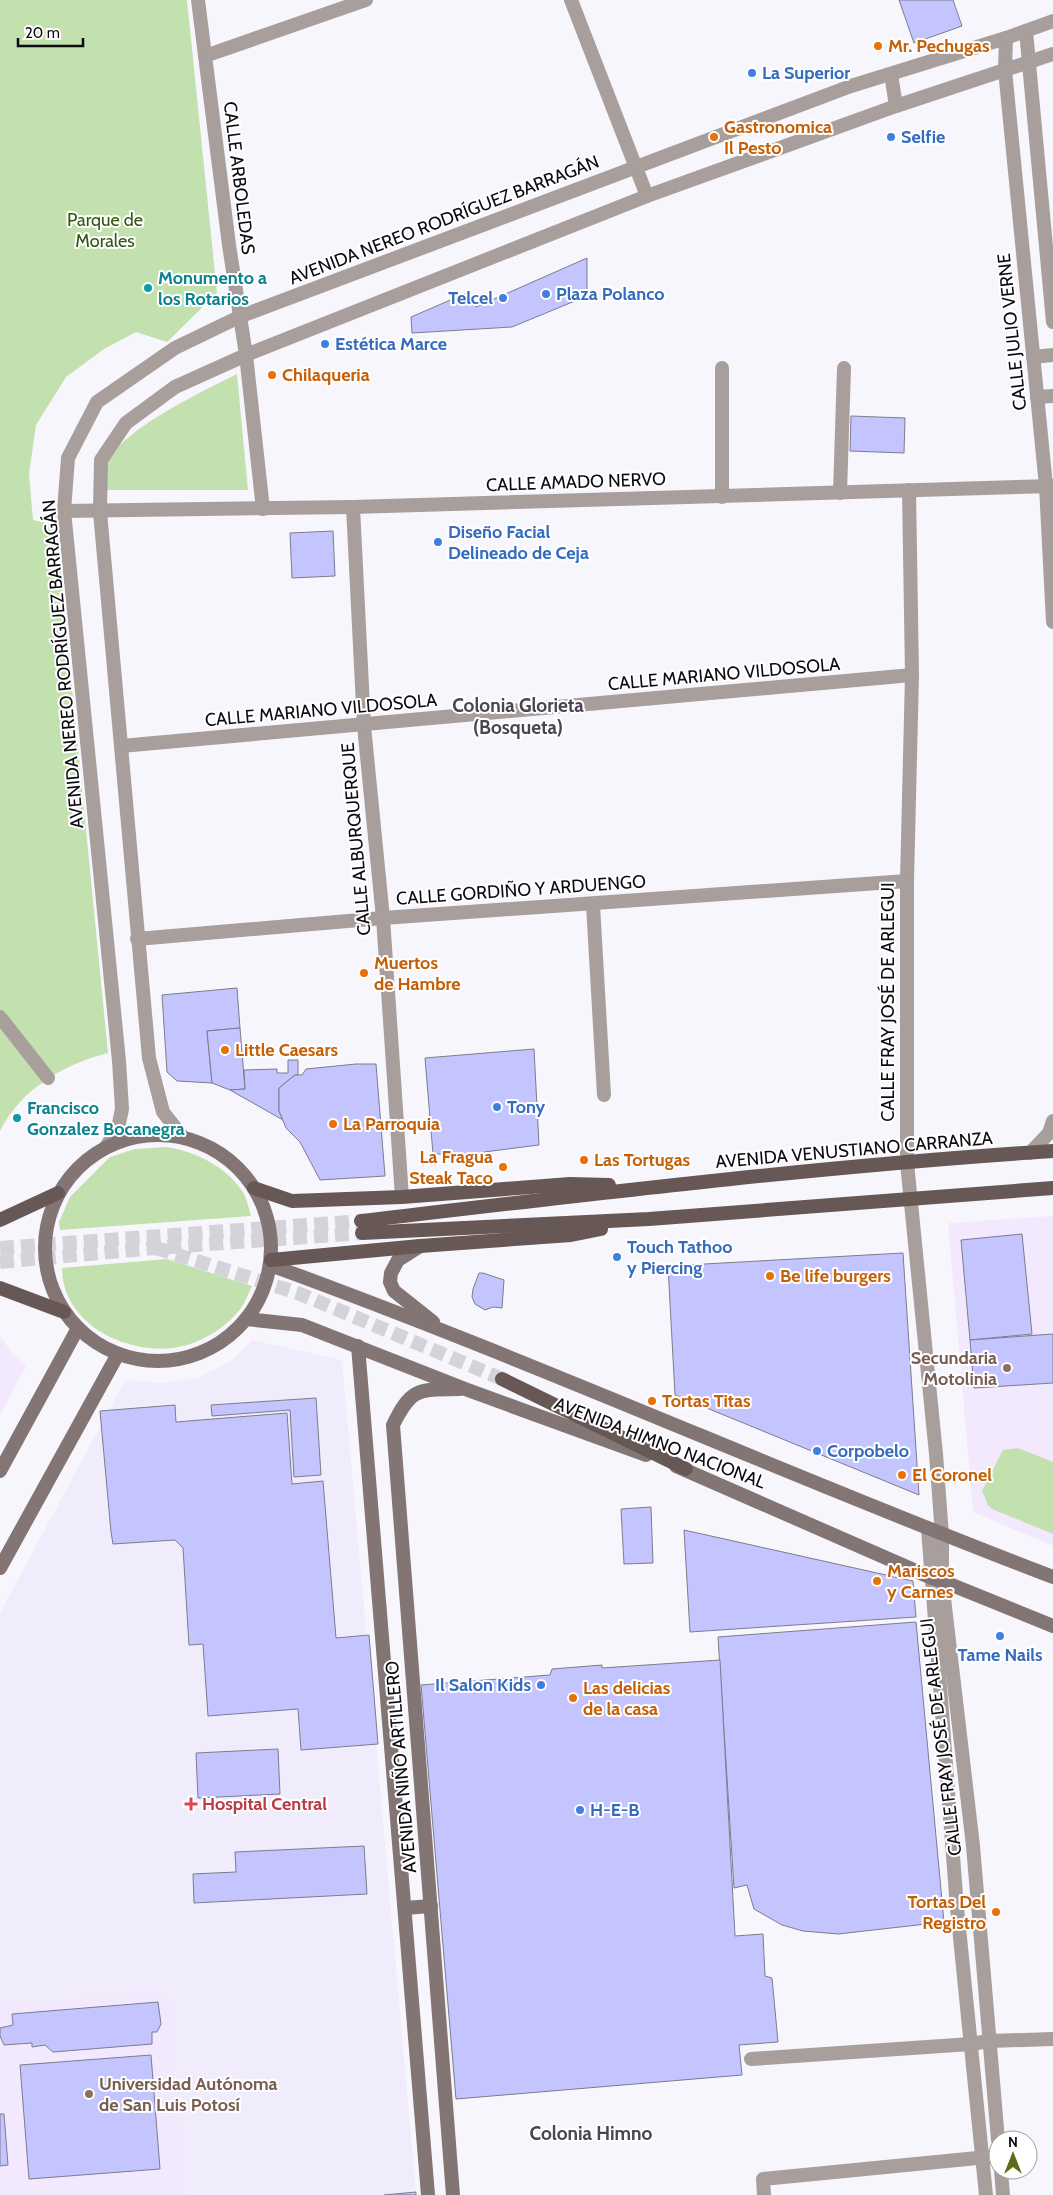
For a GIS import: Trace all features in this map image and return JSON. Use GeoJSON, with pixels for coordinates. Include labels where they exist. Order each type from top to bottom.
{"type":"FeatureCollection","features":[{"type":"Feature","properties":{"kind":"main road"},"geometry":{"type":"LineString","coordinates":[[163,1134],[182,1136],[202,1144],[232,1162],[254,1188],[269,1222],[270,1262],[262,1294],[246,1319],[220,1342],[188,1357],[153,1361],[118,1354],[97,1343],[78,1328],[64,1312],[50,1285],[44,1254],[47,1222],[58,1193],[79,1166],[106,1148],[136,1137],[163,1134]]}},
{"type":"Feature","properties":{"kind":"main road","name":"AVENIDA VENUSTIANO CARRANZA"},"geometry":{"type":"LineString","coordinates":[[1053,1151],[654,1187],[362,1227],[649,1220],[1053,1188]]}},
{"type":"Feature","properties":{"kind":"main road"},"geometry":{"type":"LineString","coordinates":[[254,1188],[292,1201],[402,1197],[570,1184],[654,1187]]}},
{"type":"Feature","properties":{"kind":"main road"},"geometry":{"type":"LineString","coordinates":[[0,1220],[58,1193]]}},
{"type":"Feature","properties":{"kind":"main road"},"geometry":{"type":"LineString","coordinates":[[270,1262],[420,1246],[571,1235],[649,1220]]}},
{"type":"Feature","properties":{"kind":"main road"},"geometry":{"type":"LineString","coordinates":[[420,1246],[398,1260],[391,1273],[390,1282],[394,1291],[427,1319],[452,1334]]}},
{"type":"Feature","properties":{"kind":"main road","name":"AVENIDA HIMNO NACIONAL"},"geometry":{"type":"LineString","coordinates":[[270,1262],[452,1334],[942,1535],[1053,1577]]}},
{"type":"Feature","properties":{"kind":"main road"},"geometry":{"type":"LineString","coordinates":[[0,1288],[64,1312]]}},
{"type":"Feature","properties":{"kind":"main road","name":"AVENIDA HIMNO NACIONAL"},"geometry":{"type":"LineString","coordinates":[[246,1319],[302,1325],[465,1389],[686,1470],[937,1580],[1053,1626]]}},
{"type":"Feature","properties":{"kind":"main road"},"geometry":{"type":"LineString","coordinates":[[0,1471],[78,1328]]}},
{"type":"Feature","properties":{"kind":"main road","name":"AVENIDA NIÑO ARTILLERO"},"geometry":{"type":"LineString","coordinates":[[358,1346],[428,2195]]}},
{"type":"Feature","properties":{"kind":"main road"},"geometry":{"type":"LineString","coordinates":[[0,1568],[118,1354]]}},
{"type":"Feature","properties":{"kind":"main road"},"geometry":{"type":"LineString","coordinates":[[502,1379],[686,1470]]}},
{"type":"Feature","properties":{"kind":"main road","name":"AVENIDA NIÑO ARTILLERO"},"geometry":{"type":"LineString","coordinates":[[453,2195],[393,1425],[404,1404],[414,1395],[427,1390],[465,1389]]}},
{"type":"Feature","properties":{"kind":"main road"},"geometry":{"type":"LineString","coordinates":[[405,1908],[431,1906]]}},
{"type":"Feature","properties":{"kind":"street","name":"CALLE ARBOLEDAS"},"geometry":{"type":"LineString","coordinates":[[198,0],[239,318],[246,355],[263,509]]}},
{"type":"Feature","properties":{"kind":"street"},"geometry":{"type":"LineString","coordinates":[[205,56],[366,0]]}},
{"type":"Feature","properties":{"kind":"street"},"geometry":{"type":"LineString","coordinates":[[571,0],[647,196]]}},
{"type":"Feature","properties":{"kind":"street","name":"AVENIDA NEREO RODRÍGUEZ BARRAGÁN"},"geometry":{"type":"LineString","coordinates":[[106,1148],[118,1128],[122,1109],[119,1061],[64,511],[68,458],[98,402],[175,348],[239,318],[851,86],[1006,38],[1053,21]]}},
{"type":"Feature","properties":{"kind":"street"},"geometry":{"type":"LineString","coordinates":[[1026,31],[1053,322]]}},
{"type":"Feature","properties":{"kind":"street","name":"CALLE JULIO VERNE"},"geometry":{"type":"LineString","coordinates":[[1006,38],[1006,70],[1022,243],[1037,397],[1049,486],[1053,622]]}},
{"type":"Feature","properties":{"kind":"street"},"geometry":{"type":"LineString","coordinates":[[182,1136],[163,1112],[149,1058],[100,512],[101,460],[126,423],[175,387],[246,355],[647,196],[896,106],[1053,54]]}},
{"type":"Feature","properties":{"kind":"street"},"geometry":{"type":"LineString","coordinates":[[891,74],[896,106]]}},
{"type":"Feature","properties":{"kind":"street"},"geometry":{"type":"LineString","coordinates":[[1022,243],[1046,241]]}},
{"type":"Feature","properties":{"kind":"street"},"geometry":{"type":"LineString","coordinates":[[1033,356],[1053,355]]}},
{"type":"Feature","properties":{"kind":"street"},"geometry":{"type":"LineString","coordinates":[[722,368],[722,497]]}},
{"type":"Feature","properties":{"kind":"street"},"geometry":{"type":"LineString","coordinates":[[840,493],[844,368]]}},
{"type":"Feature","properties":{"kind":"street"},"geometry":{"type":"LineString","coordinates":[[1037,397],[1053,396]]}},
{"type":"Feature","properties":{"kind":"street","name":"CALLE AMADO NERVO"},"geometry":{"type":"LineString","coordinates":[[64,511],[353,507],[1049,486]]}},
{"type":"Feature","properties":{"kind":"street","name":"CALLE FRAY JOSÉ DE ARLEGUI"},"geometry":{"type":"LineString","coordinates":[[909,490],[912,675],[907,881],[907,1163],[909,1199],[936,1454],[942,1535],[937,1580],[942,1738],[986,2195]]}},
{"type":"Feature","properties":{"kind":"street","name":"CALLE ALBURQUERQUE"},"geometry":{"type":"LineString","coordinates":[[353,507],[364,726],[383,918],[402,1197]]}},
{"type":"Feature","properties":{"kind":"street","name":"CALLE MARIANO VILDOSOLA"},"geometry":{"type":"LineString","coordinates":[[121,746],[364,726],[912,675]]}},
{"type":"Feature","properties":{"kind":"street","name":"CALLE GORDIÑO Y ARDUENGO"},"geometry":{"type":"LineString","coordinates":[[137,939],[383,918],[593,905],[907,881]]}},
{"type":"Feature","properties":{"kind":"street"},"geometry":{"type":"LineString","coordinates":[[593,905],[604,1095]]}},
{"type":"Feature","properties":{"kind":"street"},"geometry":{"type":"LineString","coordinates":[[0,1017],[48,1078]]}},
{"type":"Feature","properties":{"kind":"street"},"geometry":{"type":"LineString","coordinates":[[1030,1152],[1049,1133],[1053,1121]]}},
{"type":"Feature","properties":{"kind":"street","name":"CALLE FRAY JOSÉ DE ARLEGUI"},"geometry":{"type":"LineString","coordinates":[[928,1529],[960,1738],[974,1846],[997,2130]]}},
{"type":"Feature","properties":{"kind":"street"},"geometry":{"type":"LineString","coordinates":[[942,1738],[960,1738]]}},
{"type":"Feature","properties":{"kind":"street"},"geometry":{"type":"LineString","coordinates":[[952,1846],[974,1846]]}},
{"type":"Feature","properties":{"kind":"street"},"geometry":{"type":"LineString","coordinates":[[751,2059],[1053,2038]]}},
{"type":"Feature","properties":{"kind":"street"},"geometry":{"type":"LineString","coordinates":[[764,2195],[763,2179],[988,2157]]}},
{"type":"Feature","properties":{"kind":"street"},"geometry":{"type":"LineString","coordinates":[[1002,2180],[1003,2195]]}},
{"type":"Feature","properties":{"kind":"shaded area","name":"Secundaria Motolinia"},"geometry":{"type":"Polygon","coordinates":[[[1053,1216],[1053,1546],[973,1512],[948,1223],[1053,1216]]]}},
{"type":"Feature","properties":{"kind":"shaded area"},"geometry":{"type":"Polygon","coordinates":[[[0,1336],[12,1353],[26,1366],[0,1415],[0,1336]]]}},
{"type":"Feature","properties":{"kind":"shaded area","name":"Hospital Central"},"geometry":{"type":"Polygon","coordinates":[[[252,1340],[342,1360],[416,2192],[384,2195],[185,2195],[169,1994],[0,2002],[0,1613],[125,1380],[162,1383],[198,1378],[231,1361],[252,1340]]]}},
{"type":"Feature","properties":{"kind":"shaded area","name":"Universidad Autónoma de San Luis Potosí"},"geometry":{"type":"Polygon","coordinates":[[[169,1994],[185,2195],[0,2195],[0,2002],[169,1994]]]}},
{"type":"Feature","properties":{"kind":"green space","name":"Parque de Morales"},"geometry":{"type":"Polygon","coordinates":[[[0,0],[187,0],[217,293],[167,342],[136,332],[104,349],[66,377],[36,425],[29,474],[33,520],[56,525],[108,1053],[76,1064],[45,1080],[20,1103],[0,1131],[0,0]]]}},
{"type":"Feature","properties":{"kind":"green space"},"geometry":{"type":"Polygon","coordinates":[[[237,374],[248,490],[107,490],[107,463],[115,450],[129,437],[165,412],[237,374]]]}},
{"type":"Feature","properties":{"kind":"green space"},"geometry":{"type":"Polygon","coordinates":[[[166,1147],[188,1152],[220,1168],[237,1184],[244,1194],[251,1216],[60,1230],[59,1222],[70,1197],[110,1157],[135,1149],[166,1147]]]}},
{"type":"Feature","properties":{"kind":"green space"},"geometry":{"type":"Polygon","coordinates":[[[167,1259],[252,1286],[239,1310],[221,1328],[194,1343],[167,1348],[146,1348],[125,1343],[105,1334],[88,1322],[74,1307],[65,1289],[62,1268],[167,1259]]]}},
{"type":"Feature","properties":{"kind":"green space"},"geometry":{"type":"Polygon","coordinates":[[[1018,1448],[1053,1462],[1053,1534],[992,1509],[988,1505],[982,1491],[1003,1450],[1018,1448]]]}},
{"type":"Feature","properties":{"kind":"building"},"geometry":{"type":"Polygon","coordinates":[[[899,0],[953,0],[962,26],[914,43],[899,0]]]}},
{"type":"Feature","properties":{"kind":"building","name":"Plaza Polanco"},"geometry":{"type":"Polygon","coordinates":[[[587,258],[587,296],[512,327],[412,333],[411,317],[469,292],[476,307],[587,258]]]}},
{"type":"Feature","properties":{"kind":"building"},"geometry":{"type":"Polygon","coordinates":[[[851,416],[905,418],[904,453],[850,451],[851,416]]]}},
{"type":"Feature","properties":{"kind":"building"},"geometry":{"type":"Polygon","coordinates":[[[333,531],[335,576],[292,578],[290,533],[333,531]]]}},
{"type":"Feature","properties":{"kind":"building"},"geometry":{"type":"Polygon","coordinates":[[[237,988],[240,1028],[207,1031],[212,1083],[177,1081],[167,1072],[162,995],[237,988]]]}},
{"type":"Feature","properties":{"kind":"building","name":"Little Caesars"},"geometry":{"type":"Polygon","coordinates":[[[240,1028],[245,1089],[230,1090],[212,1083],[207,1031],[240,1028]]]}},
{"type":"Feature","properties":{"kind":"building"},"geometry":{"type":"Polygon","coordinates":[[[534,1049],[539,1145],[484,1152],[481,1161],[471,1164],[463,1160],[461,1154],[433,1154],[425,1058],[534,1049]]]}},
{"type":"Feature","properties":{"kind":"building"},"geometry":{"type":"Polygon","coordinates":[[[288,1060],[298,1060],[298,1075],[295,1075],[279,1088],[279,1111],[283,1120],[230,1090],[245,1089],[244,1070],[277,1069],[277,1073],[288,1073],[288,1060]]]}},
{"type":"Feature","properties":{"kind":"building","name":"La Parroquia"},"geometry":{"type":"Polygon","coordinates":[[[376,1064],[385,1176],[320,1180],[300,1142],[286,1128],[279,1111],[279,1088],[295,1075],[302,1075],[306,1069],[376,1064]]]}},
{"type":"Feature","properties":{"kind":"building"},"geometry":{"type":"Polygon","coordinates":[[[1022,1234],[1032,1334],[970,1340],[961,1240],[1022,1234]]]}},
{"type":"Feature","properties":{"kind":"building"},"geometry":{"type":"Polygon","coordinates":[[[903,1253],[919,1495],[675,1395],[668,1266],[903,1253]]]}},
{"type":"Feature","properties":{"kind":"building"},"geometry":{"type":"Polygon","coordinates":[[[479,1273],[504,1280],[502,1308],[493,1307],[485,1310],[475,1304],[472,1297],[473,1289],[479,1273]]]}},
{"type":"Feature","properties":{"kind":"building"},"geometry":{"type":"Polygon","coordinates":[[[1053,1334],[1053,1383],[974,1388],[970,1340],[1053,1334]]]}},
{"type":"Feature","properties":{"kind":"building"},"geometry":{"type":"Polygon","coordinates":[[[316,1398],[321,1475],[294,1477],[290,1410],[212,1416],[211,1405],[316,1398]]]}},
{"type":"Feature","properties":{"kind":"building"},"geometry":{"type":"Polygon","coordinates":[[[175,1405],[176,1422],[287,1413],[292,1484],[323,1481],[336,1638],[369,1635],[378,1744],[301,1750],[298,1709],[208,1716],[203,1644],[189,1645],[183,1548],[175,1540],[113,1544],[111,1532],[100,1411],[175,1405]]]}},
{"type":"Feature","properties":{"kind":"building"},"geometry":{"type":"Polygon","coordinates":[[[651,1507],[653,1563],[624,1564],[621,1509],[651,1507]]]}},
{"type":"Feature","properties":{"kind":"building"},"geometry":{"type":"Polygon","coordinates":[[[684,1530],[913,1581],[916,1617],[690,1632],[684,1530]]]}},
{"type":"Feature","properties":{"kind":"building"},"geometry":{"type":"Polygon","coordinates":[[[916,1622],[944,1922],[838,1934],[803,1931],[782,1925],[754,1909],[747,1885],[734,1888],[718,1637],[916,1622]]]}},
{"type":"Feature","properties":{"kind":"building","name":"H-E-B"},"geometry":{"type":"Polygon","coordinates":[[[720,1660],[735,1936],[763,1934],[765,1976],[772,1978],[778,2042],[739,2045],[742,2075],[456,2099],[421,1685],[550,1675],[552,1669],[602,1665],[602,1668],[720,1660]]]}},
{"type":"Feature","properties":{"kind":"building"},"geometry":{"type":"Polygon","coordinates":[[[278,1749],[280,1794],[198,1798],[196,1753],[278,1749]]]}},
{"type":"Feature","properties":{"kind":"building"},"geometry":{"type":"Polygon","coordinates":[[[364,1846],[367,1894],[194,1903],[193,1874],[236,1872],[235,1852],[364,1846]]]}},
{"type":"Feature","properties":{"kind":"building"},"geometry":{"type":"Polygon","coordinates":[[[158,2002],[161,2024],[157,2032],[152,2032],[152,2044],[53,2052],[45,2045],[32,2047],[32,2043],[4,2045],[0,2036],[0,2028],[13,2025],[12,2014],[158,2002]]]}},
{"type":"Feature","properties":{"kind":"building"},"geometry":{"type":"Polygon","coordinates":[[[151,2055],[160,2169],[29,2179],[20,2065],[151,2055]]]}},
{"type":"Feature","properties":{"kind":"building"},"geometry":{"type":"Polygon","coordinates":[[[0,2114],[4,2114],[8,2165],[0,2166],[0,2114]]]}},
{"type":"Feature","properties":{"kind":"building"},"geometry":{"type":"Polygon","coordinates":[[[416,2192],[416,2195],[384,2195],[416,2192]]]}},
{"type":"Feature","properties":{"kind":"tunnel"},"geometry":{"type":"LineString","coordinates":[[0,1248],[361,1221]]}},
{"type":"Feature","properties":{"kind":"tunnel"},"geometry":{"type":"LineString","coordinates":[[0,1262],[362,1233]]}},
{"type":"Feature","properties":{"kind":"tunnel"},"geometry":{"type":"LineString","coordinates":[[156,1248],[298,1293],[502,1379]]}},
{"type":"Feature","properties":{"kind":"place","name":"Mr. Pechugas"},"geometry":{"type":"Point","coordinates":[878,46]}},
{"type":"Feature","properties":{"kind":"place","name":"La Superior"},"geometry":{"type":"Point","coordinates":[752,73]}},
{"type":"Feature","properties":{"kind":"place","name":"Gastronomica Il Pesto"},"geometry":{"type":"Point","coordinates":[714,137]}},
{"type":"Feature","properties":{"kind":"place","name":"Selfie"},"geometry":{"type":"Point","coordinates":[891,137]}},
{"type":"Feature","properties":{"kind":"place","name":"Monumento a los Rotarios"},"geometry":{"type":"Point","coordinates":[148,288]}},
{"type":"Feature","properties":{"kind":"place","name":"Plaza Polanco"},"geometry":{"type":"Point","coordinates":[546,294]}},
{"type":"Feature","properties":{"kind":"place","name":"Telcel"},"geometry":{"type":"Point","coordinates":[503,298]}},
{"type":"Feature","properties":{"kind":"place","name":"Estética Marce"},"geometry":{"type":"Point","coordinates":[325,344]}},
{"type":"Feature","properties":{"kind":"place","name":"Chilaqueria"},"geometry":{"type":"Point","coordinates":[272,375]}},
{"type":"Feature","properties":{"kind":"place","name":"Diseño Facial Delineado de Ceja"},"geometry":{"type":"Point","coordinates":[438,542]}},
{"type":"Feature","properties":{"kind":"place","name":"Muertos de Hambre"},"geometry":{"type":"Point","coordinates":[364,973]}},
{"type":"Feature","properties":{"kind":"place","name":"Little Caesars"},"geometry":{"type":"Point","coordinates":[225,1050]}},
{"type":"Feature","properties":{"kind":"place","name":"Tony"},"geometry":{"type":"Point","coordinates":[497,1107]}},
{"type":"Feature","properties":{"kind":"place","name":"Francisco Gonzalez Bocanegra"},"geometry":{"type":"Point","coordinates":[17,1118]}},
{"type":"Feature","properties":{"kind":"place","name":"La Parroquia"},"geometry":{"type":"Point","coordinates":[333,1124]}},
{"type":"Feature","properties":{"kind":"place","name":"Las Tortugas"},"geometry":{"type":"Point","coordinates":[584,1160]}},
{"type":"Feature","properties":{"kind":"place","name":"La Fragua Steak Taco"},"geometry":{"type":"Point","coordinates":[503,1167]}},
{"type":"Feature","properties":{"kind":"place","name":"Touch Tathoo y Piercing"},"geometry":{"type":"Point","coordinates":[617,1257]}},
{"type":"Feature","properties":{"kind":"place","name":"Be life burgers"},"geometry":{"type":"Point","coordinates":[770,1276]}},
{"type":"Feature","properties":{"kind":"place","name":"Secundaria Motolinia"},"geometry":{"type":"Point","coordinates":[1007,1368]}},
{"type":"Feature","properties":{"kind":"place","name":"Tortas Titas"},"geometry":{"type":"Point","coordinates":[652,1401]}},
{"type":"Feature","properties":{"kind":"place","name":"Corpobelo"},"geometry":{"type":"Point","coordinates":[817,1451]}},
{"type":"Feature","properties":{"kind":"place","name":"El Coronel"},"geometry":{"type":"Point","coordinates":[902,1475]}},
{"type":"Feature","properties":{"kind":"place","name":"Mariscos y Carnes"},"geometry":{"type":"Point","coordinates":[877,1581]}},
{"type":"Feature","properties":{"kind":"place","name":"Tame Nails"},"geometry":{"type":"Point","coordinates":[1000,1636]}},
{"type":"Feature","properties":{"kind":"place","name":"Il Salon Kids"},"geometry":{"type":"Point","coordinates":[541,1685]}},
{"type":"Feature","properties":{"kind":"place","name":"Las delicias de la casa"},"geometry":{"type":"Point","coordinates":[573,1698]}},
{"type":"Feature","properties":{"kind":"place","name":"Hospital Central"},"geometry":{"type":"Point","coordinates":[191,1804]}},
{"type":"Feature","properties":{"kind":"place","name":"H-E-B"},"geometry":{"type":"Point","coordinates":[580,1810]}},
{"type":"Feature","properties":{"kind":"place","name":"Tortas Del Registro"},"geometry":{"type":"Point","coordinates":[996,1912]}},
{"type":"Feature","properties":{"kind":"place","name":"Universidad Autónoma de San Luis Potosí"},"geometry":{"type":"Point","coordinates":[89,2094]}},
{"type":"Feature","properties":{"kind":"district","name":"Colonia Glorieta (Bosqueta)"},"geometry":{"type":"Point","coordinates":[518,716]}},
{"type":"Feature","properties":{"kind":"district","name":"Colonia Himno"},"geometry":{"type":"Point","coordinates":[591,2133]}}]}
